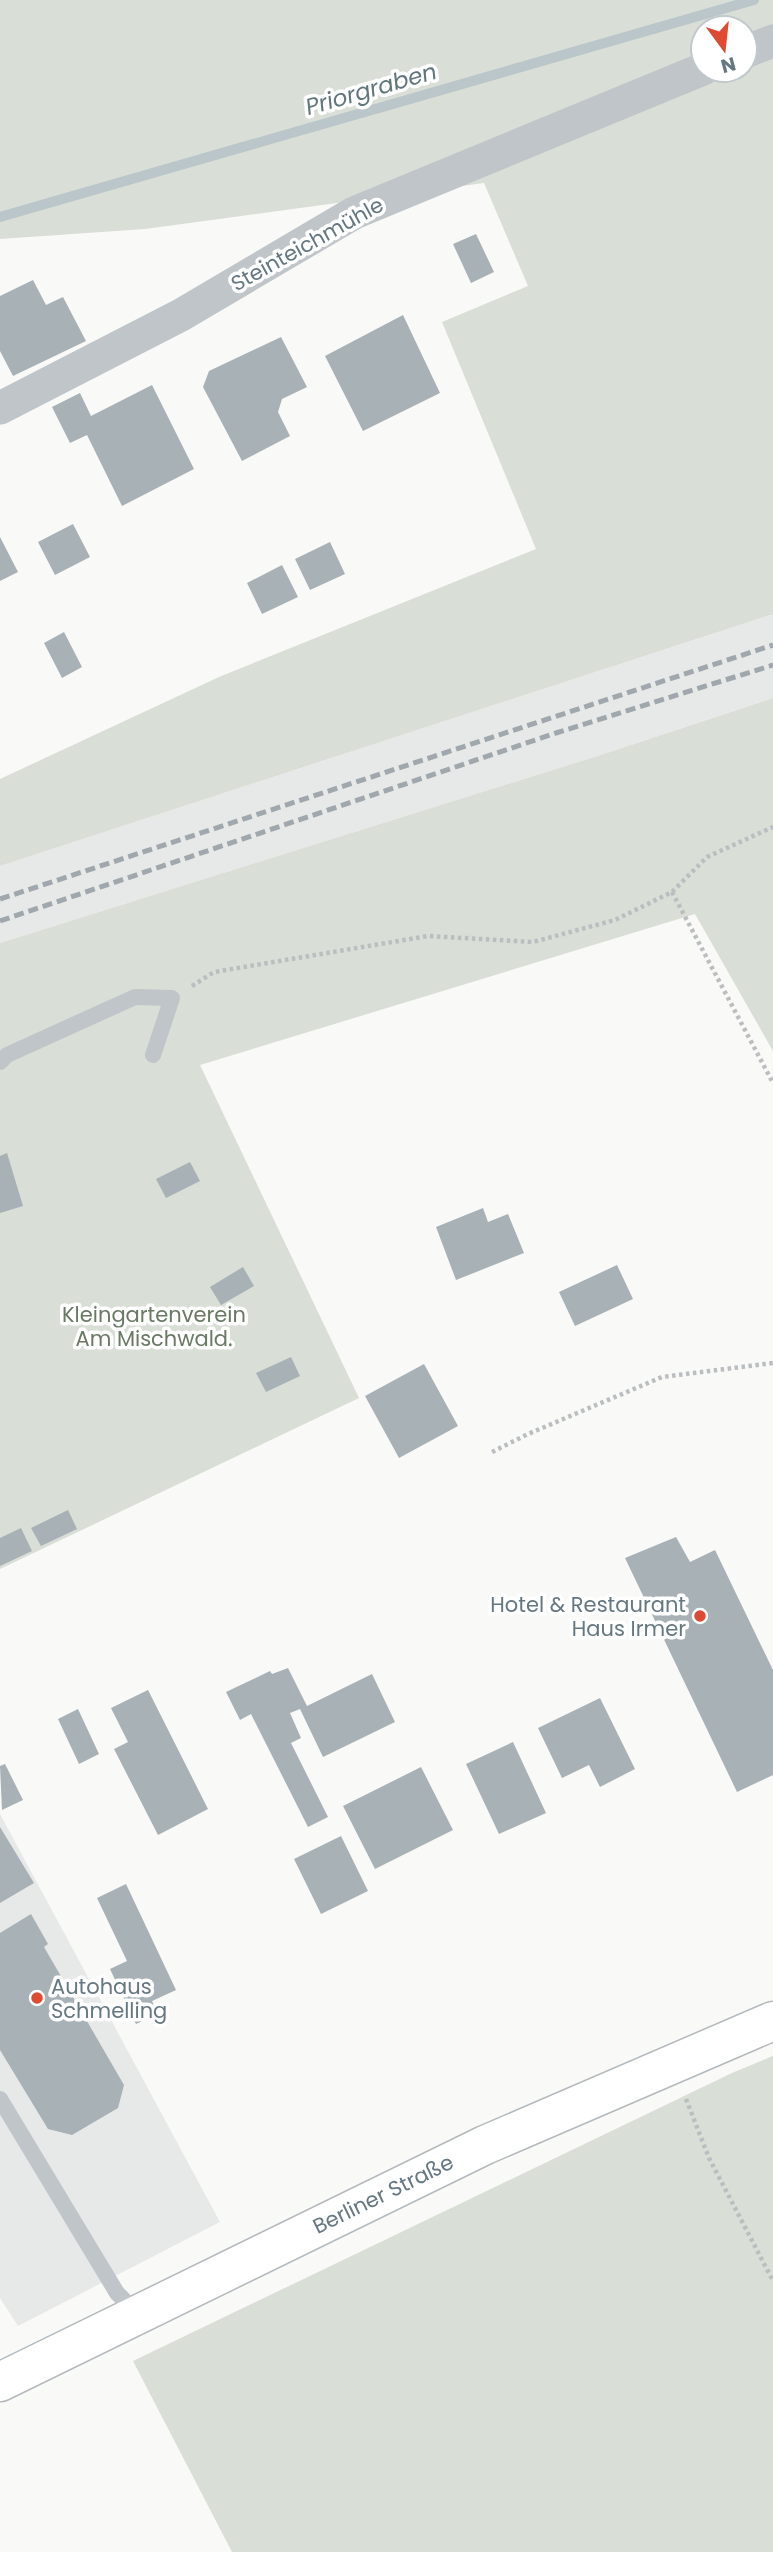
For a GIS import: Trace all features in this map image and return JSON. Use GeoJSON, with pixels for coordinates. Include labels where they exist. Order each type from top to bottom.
{"type":"FeatureCollection","features":[{"type":"Feature","properties":{"kind":"main road","name":"Berliner Straße"},"geometry":{"type":"LineString","coordinates":[[0,2382],[485,2144],[773,2021]]}},
{"type":"Feature","properties":{"kind":"street","name":"Steinteichmühle"},"geometry":{"type":"LineString","coordinates":[[0,408],[181,314],[354,213],[689,75]]}},
{"type":"Feature","properties":{"kind":"lane"},"geometry":{"type":"LineString","coordinates":[[0,1062],[7,1055],[135,997],[172,998],[153,1055]]}},
{"type":"Feature","properties":{"kind":"lane"},"geometry":{"type":"LineString","coordinates":[[0,2099],[117,2293],[137,2313]]}},
{"type":"Feature","properties":{"kind":"path"},"geometry":{"type":"LineString","coordinates":[[172,998],[214,972],[429,936],[533,942],[615,920],[672,892],[707,857],[773,827]]}},
{"type":"Feature","properties":{"kind":"path"},"geometry":{"type":"LineString","coordinates":[[672,892],[773,1083]]}},
{"type":"Feature","properties":{"kind":"path"},"geometry":{"type":"LineString","coordinates":[[492,1452],[662,1377],[773,1363]]}},
{"type":"Feature","properties":{"kind":"path"},"geometry":{"type":"LineString","coordinates":[[673,2064],[709,2158],[773,2281]]}},
{"type":"Feature","properties":{"kind":"shaded area"},"geometry":{"type":"Polygon","coordinates":[[[773,614],[773,698],[607,753],[0,943],[0,866],[773,614]]]}},
{"type":"Feature","properties":{"kind":"shaded area"},"geometry":{"type":"Polygon","coordinates":[[[0,1814],[220,2222],[18,2326],[0,2298],[0,1814]]]}},
{"type":"Feature","properties":{"kind":"green space"},"geometry":{"type":"Polygon","coordinates":[[[0,0],[773,0],[773,614],[0,866],[0,779],[219,677],[536,549],[442,322],[528,286],[484,183],[145,229],[0,239],[0,0]]]}},
{"type":"Feature","properties":{"kind":"green space","name":"Kleingartenverein Am Mischwald."},"geometry":{"type":"Polygon","coordinates":[[[773,698],[773,1051],[695,914],[200,1065],[359,1398],[0,1569],[0,943],[607,753],[773,698]]]}},
{"type":"Feature","properties":{"kind":"green space"},"geometry":{"type":"Polygon","coordinates":[[[773,2056],[773,2552],[232,2552],[133,2361],[732,2073],[773,2056]]]}},
{"type":"Feature","properties":{"kind":"building"},"geometry":{"type":"Polygon","coordinates":[[[476,234],[494,272],[471,283],[453,244],[476,234]]]}},
{"type":"Feature","properties":{"kind":"building"},"geometry":{"type":"Polygon","coordinates":[[[33,280],[46,305],[63,297],[86,341],[13,376],[0,351],[0,296],[33,280]]]}},
{"type":"Feature","properties":{"kind":"building"},"geometry":{"type":"Polygon","coordinates":[[[403,315],[440,393],[363,431],[325,356],[403,315]]]}},
{"type":"Feature","properties":{"kind":"building"},"geometry":{"type":"Polygon","coordinates":[[[281,337],[307,387],[282,399],[278,412],[290,436],[242,461],[203,387],[209,371],[281,337]]]}},
{"type":"Feature","properties":{"kind":"building"},"geometry":{"type":"Polygon","coordinates":[[[152,385],[194,469],[122,506],[87,435],[70,443],[52,407],[80,393],[91,416],[152,385]]]}},
{"type":"Feature","properties":{"kind":"building"},"geometry":{"type":"Polygon","coordinates":[[[73,524],[90,557],[55,575],[38,542],[73,524]]]}},
{"type":"Feature","properties":{"kind":"building"},"geometry":{"type":"Polygon","coordinates":[[[0,537],[18,572],[0,581],[0,537]]]}},
{"type":"Feature","properties":{"kind":"building"},"geometry":{"type":"Polygon","coordinates":[[[330,542],[345,574],[310,590],[295,559],[330,542]]]}},
{"type":"Feature","properties":{"kind":"building"},"geometry":{"type":"Polygon","coordinates":[[[282,565],[298,597],[262,614],[247,583],[282,565]]]}},
{"type":"Feature","properties":{"kind":"building"},"geometry":{"type":"Polygon","coordinates":[[[64,632],[82,667],[62,678],[44,643],[64,632]]]}},
{"type":"Feature","properties":{"kind":"building"},"geometry":{"type":"Polygon","coordinates":[[[7,1153],[23,1206],[0,1213],[0,1156],[7,1153]]]}},
{"type":"Feature","properties":{"kind":"building"},"geometry":{"type":"Polygon","coordinates":[[[190,1162],[200,1181],[166,1198],[156,1179],[190,1162]]]}},
{"type":"Feature","properties":{"kind":"building"},"geometry":{"type":"Polygon","coordinates":[[[483,1208],[488,1222],[508,1214],[524,1253],[456,1280],[436,1227],[483,1208]]]}},
{"type":"Feature","properties":{"kind":"building"},"geometry":{"type":"Polygon","coordinates":[[[617,1265],[633,1299],[575,1326],[559,1292],[617,1265]]]}},
{"type":"Feature","properties":{"kind":"building"},"geometry":{"type":"Polygon","coordinates":[[[243,1267],[254,1286],[221,1305],[210,1287],[243,1267]]]}},
{"type":"Feature","properties":{"kind":"building"},"geometry":{"type":"Polygon","coordinates":[[[291,1357],[300,1376],[266,1392],[256,1373],[291,1357]]]}},
{"type":"Feature","properties":{"kind":"building"},"geometry":{"type":"Polygon","coordinates":[[[424,1364],[458,1426],[399,1458],[365,1396],[424,1364]]]}},
{"type":"Feature","properties":{"kind":"building"},"geometry":{"type":"Polygon","coordinates":[[[68,1510],[77,1529],[41,1546],[31,1528],[68,1510]]]}},
{"type":"Feature","properties":{"kind":"building"},"geometry":{"type":"Polygon","coordinates":[[[21,1528],[32,1551],[0,1566],[0,1538],[21,1528]]]}},
{"type":"Feature","properties":{"kind":"building","name":"Hotel & Restaurant Haus Irmer"},"geometry":{"type":"Polygon","coordinates":[[[676,1537],[690,1562],[715,1550],[773,1670],[773,1775],[737,1792],[625,1558],[676,1537]]]}},
{"type":"Feature","properties":{"kind":"building"},"geometry":{"type":"Polygon","coordinates":[[[288,1668],[307,1706],[372,1674],[395,1722],[323,1757],[300,1709],[290,1713],[301,1738],[291,1743],[328,1817],[308,1827],[251,1714],[240,1720],[226,1692],[270,1671],[272,1674],[288,1668]]]}},
{"type":"Feature","properties":{"kind":"building"},"geometry":{"type":"Polygon","coordinates":[[[148,1690],[208,1809],[158,1835],[114,1749],[128,1742],[111,1708],[148,1690]]]}},
{"type":"Feature","properties":{"kind":"building"},"geometry":{"type":"Polygon","coordinates":[[[600,1698],[635,1769],[600,1787],[589,1765],[562,1778],[538,1728],[600,1698]]]}},
{"type":"Feature","properties":{"kind":"building"},"geometry":{"type":"Polygon","coordinates":[[[78,1709],[99,1754],[79,1764],[58,1719],[78,1709]]]}},
{"type":"Feature","properties":{"kind":"building"},"geometry":{"type":"Polygon","coordinates":[[[513,1742],[546,1813],[499,1834],[466,1764],[513,1742]]]}},
{"type":"Feature","properties":{"kind":"building"},"geometry":{"type":"Polygon","coordinates":[[[5,1764],[23,1800],[2,1810],[0,1766],[5,1764]]]}},
{"type":"Feature","properties":{"kind":"building"},"geometry":{"type":"Polygon","coordinates":[[[421,1767],[453,1830],[375,1869],[343,1806],[421,1767]]]}},
{"type":"Feature","properties":{"kind":"building"},"geometry":{"type":"Polygon","coordinates":[[[0,1827],[34,1883],[0,1903],[0,1827]]]}},
{"type":"Feature","properties":{"kind":"building"},"geometry":{"type":"Polygon","coordinates":[[[341,1836],[368,1891],[321,1914],[294,1859],[341,1836]]]}},
{"type":"Feature","properties":{"kind":"building"},"geometry":{"type":"Polygon","coordinates":[[[126,1884],[176,1990],[152,2001],[158,2014],[136,2024],[110,1969],[127,1961],[97,1898],[126,1884]]]}},
{"type":"Feature","properties":{"kind":"building","name":"Autohaus Schmelling"},"geometry":{"type":"Polygon","coordinates":[[[31,1914],[48,1944],[44,1947],[124,2085],[118,2108],[72,2135],[48,2129],[0,2050],[0,1933],[31,1914]]]}},
{"type":"Feature","properties":{"kind":"waterway","name":"Priorgraben"},"geometry":{"type":"LineString","coordinates":[[0,217],[754,0]]}},
{"type":"Feature","properties":{"kind":"railway"},"geometry":{"type":"LineString","coordinates":[[0,899],[773,645]]}},
{"type":"Feature","properties":{"kind":"railway"},"geometry":{"type":"LineString","coordinates":[[0,921],[556,733],[773,665]]}},
{"type":"Feature","properties":{"kind":"place","name":"Hotel & Restaurant Haus Irmer"},"geometry":{"type":"Point","coordinates":[700,1616]}},
{"type":"Feature","properties":{"kind":"place","name":"Autohaus Schmelling"},"geometry":{"type":"Point","coordinates":[37,1998]}}]}
